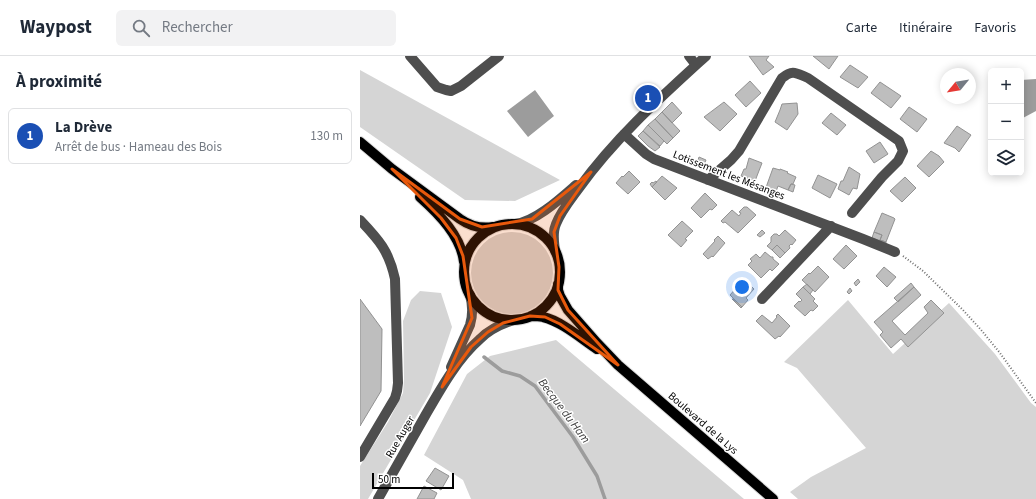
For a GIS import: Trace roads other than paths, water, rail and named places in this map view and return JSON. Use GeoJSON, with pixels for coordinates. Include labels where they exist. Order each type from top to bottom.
{"type":"FeatureCollection","features":[{"type":"Feature","properties":{"kind":"main road"},"geometry":{"type":"LineString","coordinates":[[360,142],[392,169],[464,222],[482,228],[515,224],[526,226],[541,234],[555,251],[559,267],[558,284],[548,303],[540,311],[530,316],[514,320],[497,318],[486,313],[477,305],[465,284],[461,250],[451,232],[430,206],[392,169]]}},
{"type":"Feature","properties":{"kind":"main road"},"geometry":{"type":"LineString","coordinates":[[464,266],[467,254],[476,239],[486,231],[497,226]]}},
{"type":"Feature","properties":{"kind":"main road","name":"Boulevard de la Lys"},"geometry":{"type":"LineString","coordinates":[[558,284],[560,296],[568,310],[618,365],[773,499]]}},
{"type":"Feature","properties":{"kind":"main road","name":"Boulevard de la Lys"},"geometry":{"type":"LineString","coordinates":[[530,316],[545,317],[560,324],[618,365]]}},
{"type":"Feature","properties":{"kind":"street"},"geometry":{"type":"LineString","coordinates":[[410,56],[437,87],[451,91],[461,86],[499,56]]}},
{"type":"Feature","properties":{"kind":"street"},"geometry":{"type":"LineString","coordinates":[[689,56],[696,65]]}},
{"type":"Feature","properties":{"kind":"street"},"geometry":{"type":"LineString","coordinates":[[515,224],[532,219],[570,190],[590,172],[662,95],[706,56]]}},
{"type":"Feature","properties":{"kind":"street"},"geometry":{"type":"LineString","coordinates":[[708,180],[739,151],[782,78],[788,73],[795,72],[808,78],[899,141],[903,151],[898,161],[882,177],[852,213]]}},
{"type":"Feature","properties":{"kind":"street","name":"Lotissement les Mésanges"},"geometry":{"type":"LineString","coordinates":[[624,134],[646,154],[654,159],[831,226],[895,252]]}},
{"type":"Feature","properties":{"kind":"street"},"geometry":{"type":"LineString","coordinates":[[555,251],[553,239],[556,224],[590,172]]}},
{"type":"Feature","properties":{"kind":"street"},"geometry":{"type":"LineString","coordinates":[[360,220],[384,248],[393,268],[395,279],[398,382],[395,398],[360,457]]}},
{"type":"Feature","properties":{"kind":"street"},"geometry":{"type":"LineString","coordinates":[[762,299],[831,226]]}},
{"type":"Feature","properties":{"kind":"street","name":"Rue Auger"},"geometry":{"type":"LineString","coordinates":[[442,387],[470,325],[473,312],[470,295]]}},
{"type":"Feature","properties":{"kind":"street","name":"Rue Auger"},"geometry":{"type":"LineString","coordinates":[[378,499],[442,387],[461,360],[480,339],[495,327],[514,320]]}},
{"type":"Feature","properties":{"kind":"waterway","name":"Becque du Ham"},"geometry":{"type":"LineString","coordinates":[[484,357],[502,371],[520,376],[535,386],[573,437],[597,476],[605,499]]}},
{"type":"Feature","properties":{"kind":"place","name":"La Drève"},"geometry":{"type":"Point","coordinates":[648,98]}}]}
